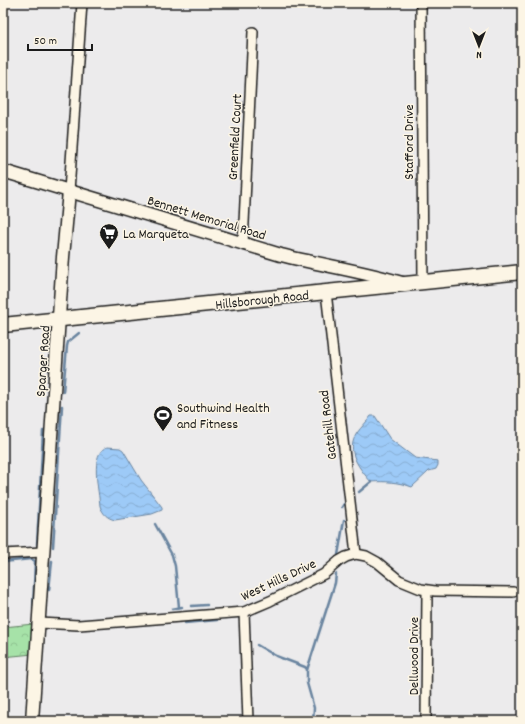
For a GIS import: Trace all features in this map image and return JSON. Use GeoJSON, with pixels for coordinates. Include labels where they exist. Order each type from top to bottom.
{"type":"FeatureCollection","features":[{"type":"Feature","properties":{"kind":"main road","name":"Hillsborough Road"},"geometry":{"type":"LineString","coordinates":[[3,325],[522,272]]}},
{"type":"Feature","properties":{"kind":"street","name":"Sparger Road"},"geometry":{"type":"LineString","coordinates":[[32,721],[60,320],[63,257],[82,3]]}},
{"type":"Feature","properties":{"kind":"street","name":"Stafford Drive"},"geometry":{"type":"LineString","coordinates":[[421,3],[423,282]]}},
{"type":"Feature","properties":{"kind":"street","name":"Greenfield Court"},"geometry":{"type":"LineString","coordinates":[[243,244],[253,32]]}},
{"type":"Feature","properties":{"kind":"street","name":"Bennett Memorial Road"},"geometry":{"type":"LineString","coordinates":[[3,171],[281,255],[376,275],[404,284]]}},
{"type":"Feature","properties":{"kind":"street","name":"Gatehill Road"},"geometry":{"type":"LineString","coordinates":[[326,292],[356,554]]}},
{"type":"Feature","properties":{"kind":"street"},"geometry":{"type":"LineString","coordinates":[[3,554],[44,552]]}},
{"type":"Feature","properties":{"kind":"street"},"geometry":{"type":"LineString","coordinates":[[356,554],[366,556],[377,562],[399,580],[427,591],[513,592]]}},
{"type":"Feature","properties":{"kind":"street","name":"West Hills Drive"},"geometry":{"type":"LineString","coordinates":[[39,623],[80,625],[244,612],[324,574],[346,557],[356,554]]}},
{"type":"Feature","properties":{"kind":"street","name":"Dellwood Drive"},"geometry":{"type":"LineString","coordinates":[[426,721],[427,591]]}},
{"type":"Feature","properties":{"kind":"street"},"geometry":{"type":"LineString","coordinates":[[244,612],[248,721]]}},
{"type":"Feature","properties":{"kind":"green space"},"geometry":{"type":"Polygon","coordinates":[[[34,624],[33,654],[3,657],[3,627],[34,624]]]}},
{"type":"Feature","properties":{"kind":"water"},"geometry":{"type":"Polygon","coordinates":[[[371,416],[375,416],[390,439],[415,458],[438,461],[436,469],[429,471],[412,487],[392,482],[371,482],[358,465],[352,446],[357,433],[371,416]]]}},
{"type":"Feature","properties":{"kind":"water"},"geometry":{"type":"Polygon","coordinates":[[[107,447],[120,448],[123,450],[141,480],[162,507],[162,510],[152,514],[115,520],[108,517],[104,513],[100,506],[96,473],[98,457],[101,451],[107,447]]]}},
{"type":"Feature","properties":{"kind":"waterway"},"geometry":{"type":"LineString","coordinates":[[63,392],[68,342],[79,333]]}},
{"type":"Feature","properties":{"kind":"waterway"},"geometry":{"type":"LineString","coordinates":[[53,547],[62,406]]}},
{"type":"Feature","properties":{"kind":"waterway"},"geometry":{"type":"LineString","coordinates":[[37,545],[43,431]]}},
{"type":"Feature","properties":{"kind":"waterway"},"geometry":{"type":"LineString","coordinates":[[359,492],[371,482]]}},
{"type":"Feature","properties":{"kind":"waterway"},"geometry":{"type":"LineString","coordinates":[[338,555],[344,520]]}},
{"type":"Feature","properties":{"kind":"waterway"},"geometry":{"type":"LineString","coordinates":[[155,524],[172,555],[175,566],[179,607]]}},
{"type":"Feature","properties":{"kind":"waterway"},"geometry":{"type":"LineString","coordinates":[[3,562],[31,559],[35,561],[33,609]]}},
{"type":"Feature","properties":{"kind":"waterway"},"geometry":{"type":"LineString","coordinates":[[49,590],[52,561]]}},
{"type":"Feature","properties":{"kind":"waterway"},"geometry":{"type":"LineString","coordinates":[[313,721],[314,708],[307,683],[307,670],[335,583],[336,574]]}},
{"type":"Feature","properties":{"kind":"waterway"},"geometry":{"type":"LineString","coordinates":[[191,606],[207,605]]}},
{"type":"Feature","properties":{"kind":"waterway"},"geometry":{"type":"LineString","coordinates":[[172,609],[182,607]]}},
{"type":"Feature","properties":{"kind":"waterway"},"geometry":{"type":"LineString","coordinates":[[185,623],[217,620]]}},
{"type":"Feature","properties":{"kind":"waterway"},"geometry":{"type":"LineString","coordinates":[[257,645],[276,656],[307,669]]}},
{"type":"Feature","properties":{"kind":"place","name":"La Marqueta"},"geometry":{"type":"Point","coordinates":[109,250]}},
{"type":"Feature","properties":{"kind":"place","name":"Southwind Health and Fitness"},"geometry":{"type":"Point","coordinates":[163,432]}}]}
